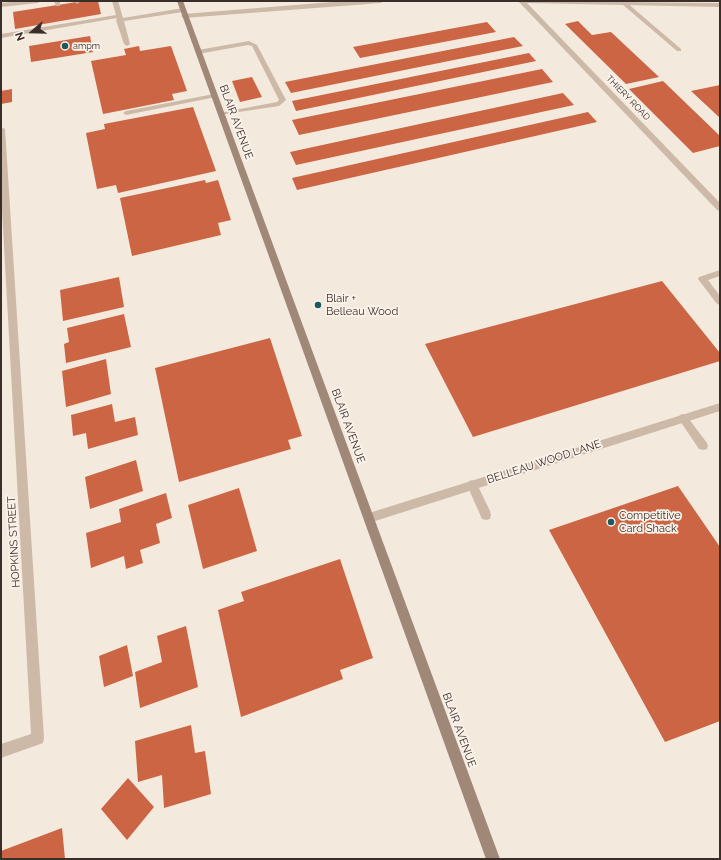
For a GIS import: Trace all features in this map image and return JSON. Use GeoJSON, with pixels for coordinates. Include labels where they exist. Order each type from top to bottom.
{"type":"FeatureCollection","features":[{"type":"Feature","properties":{"kind":"street"},"geometry":{"type":"LineString","coordinates":[[1,5],[34,1],[32,9]]}},
{"type":"Feature","properties":{"kind":"street"},"geometry":{"type":"LineString","coordinates":[[115,1],[127,44]]}},
{"type":"Feature","properties":{"kind":"street"},"geometry":{"type":"LineString","coordinates":[[1,36],[34,28],[81,20],[119,18],[182,9],[381,1]]}},
{"type":"Feature","properties":{"kind":"street"},"geometry":{"type":"LineString","coordinates":[[518,1],[720,5]]}},
{"type":"Feature","properties":{"kind":"street","name":"THIERY ROAD"},"geometry":{"type":"LineString","coordinates":[[522,1],[720,208]]}},
{"type":"Feature","properties":{"kind":"street"},"geometry":{"type":"LineString","coordinates":[[624,3],[678,50]]}},
{"type":"Feature","properties":{"kind":"street","name":"BLAIR AVENUE"},"geometry":{"type":"LineString","coordinates":[[182,9],[493,859]]}},
{"type":"Feature","properties":{"kind":"street"},"geometry":{"type":"LineString","coordinates":[[198,52],[249,43],[254,45],[283,100],[279,104],[221,114]]}},
{"type":"Feature","properties":{"kind":"street"},"geometry":{"type":"LineString","coordinates":[[126,113],[214,96]]}},
{"type":"Feature","properties":{"kind":"street","name":"HOPKINS STREET"},"geometry":{"type":"LineString","coordinates":[[1,129],[38,738],[1,751]]}},
{"type":"Feature","properties":{"kind":"street"},"geometry":{"type":"LineString","coordinates":[[720,274],[702,279],[720,302]]}},
{"type":"Feature","properties":{"kind":"street","name":"BELLEAU WOOD LANE"},"geometry":{"type":"LineString","coordinates":[[369,518],[720,407]]}},
{"type":"Feature","properties":{"kind":"street"},"geometry":{"type":"LineString","coordinates":[[683,418],[703,446]]}},
{"type":"Feature","properties":{"kind":"street"},"geometry":{"type":"LineString","coordinates":[[472,485],[486,515]]}},
{"type":"Feature","properties":{"kind":"building"},"geometry":{"type":"Polygon","coordinates":[[[83,1],[98,1],[101,14],[15,29],[13,12],[83,1]]]}},
{"type":"Feature","properties":{"kind":"building"},"geometry":{"type":"Polygon","coordinates":[[[578,21],[592,35],[611,32],[659,77],[626,84],[565,24],[578,21]]]}},
{"type":"Feature","properties":{"kind":"building"},"geometry":{"type":"Polygon","coordinates":[[[487,22],[496,32],[360,58],[353,47],[487,22]]]}},
{"type":"Feature","properties":{"kind":"building"},"geometry":{"type":"Polygon","coordinates":[[[90,36],[93,52],[31,62],[29,46],[90,36]]]}},
{"type":"Feature","properties":{"kind":"building"},"geometry":{"type":"Polygon","coordinates":[[[514,37],[523,46],[291,93],[285,82],[514,37]]]}},
{"type":"Feature","properties":{"kind":"building"},"geometry":{"type":"Polygon","coordinates":[[[139,46],[140,51],[171,46],[187,91],[172,94],[174,100],[103,114],[91,61],[126,55],[124,49],[139,46]]]}},
{"type":"Feature","properties":{"kind":"building"},"geometry":{"type":"Polygon","coordinates":[[[529,53],[536,61],[296,111],[292,101],[529,53]]]}},
{"type":"Feature","properties":{"kind":"building"},"geometry":{"type":"Polygon","coordinates":[[[542,69],[553,82],[299,135],[292,120],[542,69]]]}},
{"type":"Feature","properties":{"kind":"building"},"geometry":{"type":"Polygon","coordinates":[[[252,77],[262,97],[240,102],[232,81],[252,77]]]}},
{"type":"Feature","properties":{"kind":"building"},"geometry":{"type":"Polygon","coordinates":[[[663,81],[720,136],[720,146],[693,153],[629,89],[663,81]]]}},
{"type":"Feature","properties":{"kind":"building"},"geometry":{"type":"Polygon","coordinates":[[[720,85],[720,118],[691,91],[720,85]]]}},
{"type":"Feature","properties":{"kind":"building"},"geometry":{"type":"Polygon","coordinates":[[[12,89],[12,102],[1,104],[1,91],[12,89]]]}},
{"type":"Feature","properties":{"kind":"building"},"geometry":{"type":"Polygon","coordinates":[[[563,93],[574,105],[296,165],[290,152],[563,93]]]}},
{"type":"Feature","properties":{"kind":"building"},"geometry":{"type":"Polygon","coordinates":[[[193,107],[216,171],[118,193],[116,185],[97,189],[86,133],[105,129],[104,124],[193,107]]]}},
{"type":"Feature","properties":{"kind":"building"},"geometry":{"type":"Polygon","coordinates":[[[588,112],[597,122],[297,190],[292,178],[588,112]]]}},
{"type":"Feature","properties":{"kind":"building"},"geometry":{"type":"Polygon","coordinates":[[[205,180],[206,183],[218,180],[231,220],[218,223],[221,235],[132,256],[120,198],[205,180]]]}},
{"type":"Feature","properties":{"kind":"building"},"geometry":{"type":"Polygon","coordinates":[[[119,277],[124,307],[63,321],[60,290],[119,277]]]}},
{"type":"Feature","properties":{"kind":"building"},"geometry":{"type":"Polygon","coordinates":[[[662,281],[720,353],[720,361],[473,437],[425,344],[662,281]]]}},
{"type":"Feature","properties":{"kind":"building"},"geometry":{"type":"Polygon","coordinates":[[[124,314],[131,347],[66,363],[64,344],[69,342],[67,328],[124,314]]]}},
{"type":"Feature","properties":{"kind":"building"},"geometry":{"type":"Polygon","coordinates":[[[270,338],[302,436],[288,440],[291,449],[179,482],[155,368],[270,338]]]}},
{"type":"Feature","properties":{"kind":"building"},"geometry":{"type":"Polygon","coordinates":[[[106,359],[111,394],[66,407],[62,371],[106,359]]]}},
{"type":"Feature","properties":{"kind":"building"},"geometry":{"type":"Polygon","coordinates":[[[112,404],[115,422],[135,417],[138,435],[88,449],[86,433],[73,436],[71,415],[112,404]]]}},
{"type":"Feature","properties":{"kind":"building"},"geometry":{"type":"Polygon","coordinates":[[[136,460],[143,491],[90,509],[85,477],[136,460]]]}},
{"type":"Feature","properties":{"kind":"building"},"geometry":{"type":"Polygon","coordinates":[[[678,486],[720,547],[720,721],[665,742],[549,530],[678,486]]]}},
{"type":"Feature","properties":{"kind":"building"},"geometry":{"type":"Polygon","coordinates":[[[239,488],[257,551],[203,569],[188,505],[239,488]]]}},
{"type":"Feature","properties":{"kind":"building"},"geometry":{"type":"Polygon","coordinates":[[[166,493],[172,518],[156,524],[160,543],[140,550],[143,563],[126,569],[124,556],[91,568],[86,533],[121,522],[119,509],[166,493]]]}},
{"type":"Feature","properties":{"kind":"building"},"geometry":{"type":"Polygon","coordinates":[[[340,559],[373,658],[340,670],[343,679],[241,717],[218,610],[244,601],[241,592],[340,559]]]}},
{"type":"Feature","properties":{"kind":"building"},"geometry":{"type":"Polygon","coordinates":[[[186,626],[198,687],[140,708],[135,672],[162,662],[157,636],[186,626]]]}},
{"type":"Feature","properties":{"kind":"building"},"geometry":{"type":"Polygon","coordinates":[[[127,645],[133,676],[104,687],[99,656],[127,645]]]}},
{"type":"Feature","properties":{"kind":"building"},"geometry":{"type":"Polygon","coordinates":[[[191,725],[195,753],[205,751],[211,794],[164,808],[162,775],[138,782],[135,741],[191,725]]]}},
{"type":"Feature","properties":{"kind":"building"},"geometry":{"type":"Polygon","coordinates":[[[128,778],[154,807],[127,840],[101,809],[128,778]]]}},
{"type":"Feature","properties":{"kind":"building"},"geometry":{"type":"Polygon","coordinates":[[[62,828],[65,859],[1,859],[1,851],[62,828]]]}},
{"type":"Feature","properties":{"kind":"place","name":"ampm"},"geometry":{"type":"Point","coordinates":[65,46]}},
{"type":"Feature","properties":{"kind":"place","name":"Blair + Belleau Wood"},"geometry":{"type":"Point","coordinates":[318,305]}},
{"type":"Feature","properties":{"kind":"place","name":"Competitive Card Shack"},"geometry":{"type":"Point","coordinates":[611,522]}}]}
